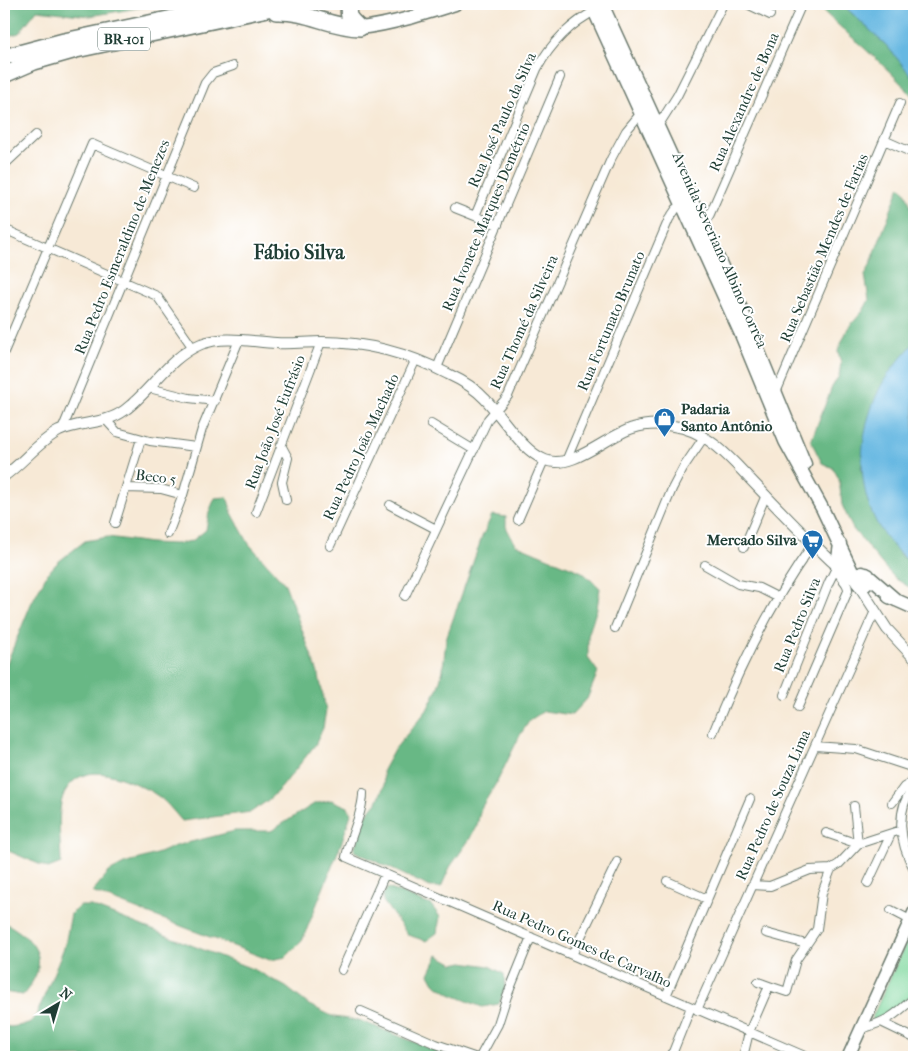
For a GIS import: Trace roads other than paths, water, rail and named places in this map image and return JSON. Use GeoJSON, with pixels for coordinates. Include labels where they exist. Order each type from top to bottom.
{"type":"FeatureCollection","features":[{"type":"Feature","properties":{"kind":"highway","name":"BR-101"},"geometry":{"type":"LineString","coordinates":[[4,57],[64,41],[236,7],[291,4]]}},
{"type":"Feature","properties":{"kind":"highway"},"geometry":{"type":"LineString","coordinates":[[351,4],[348,14],[350,19],[360,28]]}},
{"type":"Feature","properties":{"kind":"highway","name":"BR-101"},"geometry":{"type":"LineString","coordinates":[[4,75],[34,62],[236,7]]}},
{"type":"Feature","properties":{"kind":"highway"},"geometry":{"type":"LineString","coordinates":[[236,7],[293,12],[342,27],[360,28]]}},
{"type":"Feature","properties":{"kind":"main road"},"geometry":{"type":"LineString","coordinates":[[360,28],[406,20],[455,4]]}},
{"type":"Feature","properties":{"kind":"main road","name":"Avenida Severiano Albino Corrêa"},"geometry":{"type":"LineString","coordinates":[[598,6],[658,126],[687,202],[772,396],[788,448],[862,581]]}},
{"type":"Feature","properties":{"kind":"main road","name":"Avenida Severiano Albino Corrêa"},"geometry":{"type":"LineString","coordinates":[[598,6],[640,113],[687,202]]}},
{"type":"Feature","properties":{"kind":"main road"},"geometry":{"type":"LineString","coordinates":[[640,113],[658,126]]}},
{"type":"Feature","properties":{"kind":"main road"},"geometry":{"type":"LineString","coordinates":[[837,566],[840,544]]}},
{"type":"Feature","properties":{"kind":"main road"},"geometry":{"type":"LineString","coordinates":[[862,581],[914,608]]}},
{"type":"Feature","properties":{"kind":"main road"},"geometry":{"type":"LineString","coordinates":[[848,1057],[913,918]]}},
{"type":"Feature","properties":{"kind":"street"},"geometry":{"type":"LineString","coordinates":[[658,126],[677,96],[723,4]]}},
{"type":"Feature","properties":{"kind":"street"},"geometry":{"type":"LineString","coordinates":[[747,4],[770,16]]}},
{"type":"Feature","properties":{"kind":"street","name":"Rua José Paulo da Silva"},"geometry":{"type":"LineString","coordinates":[[475,216],[542,59],[570,28],[598,6]]}},
{"type":"Feature","properties":{"kind":"street","name":"Rua Alexandre de Bona"},"geometry":{"type":"LineString","coordinates":[[699,229],[801,6]]}},
{"type":"Feature","properties":{"kind":"street","name":"Rua Pedro Esmeraldino de Menezes"},"geometry":{"type":"LineString","coordinates":[[62,430],[209,76],[217,71],[233,66]]}},
{"type":"Feature","properties":{"kind":"street","name":"Rua Ivonete Marques Demétrio"},"geometry":{"type":"LineString","coordinates":[[438,368],[560,77]]}},
{"type":"Feature","properties":{"kind":"street","name":"Rua Sebastião Mendes de Farias"},"geometry":{"type":"LineString","coordinates":[[772,396],[900,103]]}},
{"type":"Feature","properties":{"kind":"street","name":"Rua Thomé da Silveira"},"geometry":{"type":"LineString","coordinates":[[404,596],[488,419],[508,396],[611,159],[626,131],[640,113]]}},
{"type":"Feature","properties":{"kind":"street"},"geometry":{"type":"LineString","coordinates":[[4,166],[36,135]]}},
{"type":"Feature","properties":{"kind":"street"},"geometry":{"type":"LineString","coordinates":[[884,140],[913,153]]}},
{"type":"Feature","properties":{"kind":"street"},"geometry":{"type":"LineString","coordinates":[[4,352],[92,144],[194,188]]}},
{"type":"Feature","properties":{"kind":"street","name":"Rua Fortunato Brunato"},"geometry":{"type":"LineString","coordinates":[[566,461],[669,219],[676,209],[687,202]]}},
{"type":"Feature","properties":{"kind":"street"},"geometry":{"type":"LineString","coordinates":[[455,208],[498,224]]}},
{"type":"Feature","properties":{"kind":"street"},"geometry":{"type":"LineString","coordinates":[[4,228],[158,296],[193,348]]}},
{"type":"Feature","properties":{"kind":"street"},"geometry":{"type":"LineString","coordinates":[[4,476],[53,435],[62,430],[106,420],[124,411],[171,364],[193,348],[202,344],[220,340],[239,340],[293,344],[321,342],[368,345],[390,350],[438,368],[472,388],[496,411],[528,447],[544,460],[550,462],[566,461],[591,450],[620,433],[644,425],[680,428],[704,437],[722,451],[837,566],[862,581],[875,611],[898,642],[914,658]]}},
{"type":"Feature","properties":{"kind":"street"},"geometry":{"type":"LineString","coordinates":[[168,534],[183,495],[196,447],[239,340]]}},
{"type":"Feature","properties":{"kind":"street","name":"Rua João José Eufrásio"},"geometry":{"type":"LineString","coordinates":[[256,512],[321,342]]}},
{"type":"Feature","properties":{"kind":"street","name":"Rua Pedro João Machado"},"geometry":{"type":"LineString","coordinates":[[330,546],[416,359]]}},
{"type":"Feature","properties":{"kind":"street"},"geometry":{"type":"LineString","coordinates":[[149,388],[189,398],[215,401]]}},
{"type":"Feature","properties":{"kind":"street"},"geometry":{"type":"LineString","coordinates":[[106,420],[117,432],[141,439],[196,447]]}},
{"type":"Feature","properties":{"kind":"street"},"geometry":{"type":"LineString","coordinates":[[431,424],[474,450]]}},
{"type":"Feature","properties":{"kind":"street"},"geometry":{"type":"LineString","coordinates":[[615,628],[672,489],[683,468],[704,437]]}},
{"type":"Feature","properties":{"kind":"street"},"geometry":{"type":"LineString","coordinates":[[115,523],[141,439]]}},
{"type":"Feature","properties":{"kind":"street"},"geometry":{"type":"LineString","coordinates":[[281,445],[288,458],[282,482],[286,500]]}},
{"type":"Feature","properties":{"kind":"street"},"geometry":{"type":"LineString","coordinates":[[518,520],[544,460]]}},
{"type":"Feature","properties":{"kind":"street","name":"Beco 5"},"geometry":{"type":"LineString","coordinates":[[126,488],[161,489],[183,495]]}},
{"type":"Feature","properties":{"kind":"street"},"geometry":{"type":"LineString","coordinates":[[744,547],[766,496]]}},
{"type":"Feature","properties":{"kind":"street"},"geometry":{"type":"LineString","coordinates":[[390,506],[436,529]]}},
{"type":"Feature","properties":{"kind":"street"},"geometry":{"type":"LineString","coordinates":[[713,732],[743,662],[778,597],[813,544]]}},
{"type":"Feature","properties":{"kind":"street"},"geometry":{"type":"LineString","coordinates":[[706,565],[738,584],[759,588],[778,597]]}},
{"type":"Feature","properties":{"kind":"street"},"geometry":{"type":"LineString","coordinates":[[798,707],[848,591],[847,585],[838,575],[837,566]]}},
{"type":"Feature","properties":{"kind":"street","name":"Rua Pedro Silva"},"geometry":{"type":"LineString","coordinates":[[784,695],[837,566]]}},
{"type":"Feature","properties":{"kind":"street","name":"Rua Pedro de Souza Lima"},"geometry":{"type":"LineString","coordinates":[[671,1057],[752,885],[875,611]]}},
{"type":"Feature","properties":{"kind":"street"},"geometry":{"type":"LineString","coordinates":[[814,746],[856,749],[914,768]]}},
{"type":"Feature","properties":{"kind":"street"},"geometry":{"type":"LineString","coordinates":[[892,803],[904,787],[914,783]]}},
{"type":"Feature","properties":{"kind":"street"},"geometry":{"type":"LineString","coordinates":[[914,783],[903,807],[901,830],[903,842],[914,869]]}},
{"type":"Feature","properties":{"kind":"street","name":"Rua Pedro Gomes de Carvalho"},"geometry":{"type":"LineString","coordinates":[[363,793],[363,801],[346,856],[806,1057]]}},
{"type":"Feature","properties":{"kind":"street"},"geometry":{"type":"LineString","coordinates":[[666,996],[750,799]]}},
{"type":"Feature","properties":{"kind":"street"},"geometry":{"type":"LineString","coordinates":[[854,806],[858,844]]}},
{"type":"Feature","properties":{"kind":"street"},"geometry":{"type":"LineString","coordinates":[[752,885],[770,886],[810,870],[830,869],[839,864],[858,844],[901,830]]}},
{"type":"Feature","properties":{"kind":"street"},"geometry":{"type":"LineString","coordinates":[[826,834],[858,844]]}},
{"type":"Feature","properties":{"kind":"street"},"geometry":{"type":"LineString","coordinates":[[868,883],[891,834]]}},
{"type":"Feature","properties":{"kind":"street"},"geometry":{"type":"LineString","coordinates":[[572,955],[616,862]]}},
{"type":"Feature","properties":{"kind":"street"},"geometry":{"type":"LineString","coordinates":[[758,982],[787,992],[794,966],[817,929],[822,894],[830,869]]}},
{"type":"Feature","properties":{"kind":"street"},"geometry":{"type":"LineString","coordinates":[[342,970],[385,874]]}},
{"type":"Feature","properties":{"kind":"street"},"geometry":{"type":"LineString","coordinates":[[667,881],[707,898]]}},
{"type":"Feature","properties":{"kind":"street"},"geometry":{"type":"LineString","coordinates":[[891,910],[913,918]]}},
{"type":"Feature","properties":{"kind":"street"},"geometry":{"type":"LineString","coordinates":[[766,933],[806,944]]}},
{"type":"Feature","properties":{"kind":"street"},"geometry":{"type":"LineString","coordinates":[[480,1057],[498,1024],[507,996],[531,937]]}},
{"type":"Feature","properties":{"kind":"street"},"geometry":{"type":"LineString","coordinates":[[743,1057],[749,1032],[769,986]]}},
{"type":"Feature","properties":{"kind":"street"},"geometry":{"type":"LineString","coordinates":[[861,1029],[883,1022],[896,1014],[914,998]]}},
{"type":"Feature","properties":{"kind":"street"},"geometry":{"type":"LineString","coordinates":[[361,1011],[436,1044],[474,1057]]}},
{"type":"Feature","properties":{"kind":"street"},"geometry":{"type":"LineString","coordinates":[[883,1022],[914,1038]]}},
{"type":"Feature","properties":{"kind":"water"},"geometry":{"type":"Polygon","coordinates":[[[842,4],[914,4],[914,79],[887,46],[842,4]]]}},
{"type":"Feature","properties":{"kind":"water"},"geometry":{"type":"Polygon","coordinates":[[[914,343],[914,565],[895,548],[880,529],[870,508],[864,486],[862,463],[869,415],[881,385],[914,343]]]}},
{"type":"Feature","properties":{"kind":"place","name":"Padaria Santo Antônio"},"geometry":{"type":"Point","coordinates":[665,437]}},
{"type":"Feature","properties":{"kind":"place","name":"Mercado Silva"},"geometry":{"type":"Point","coordinates":[813,559]}},
{"type":"Feature","properties":{"kind":"district","name":"Fábio Silva"},"geometry":{"type":"Point","coordinates":[299,252]}}]}
